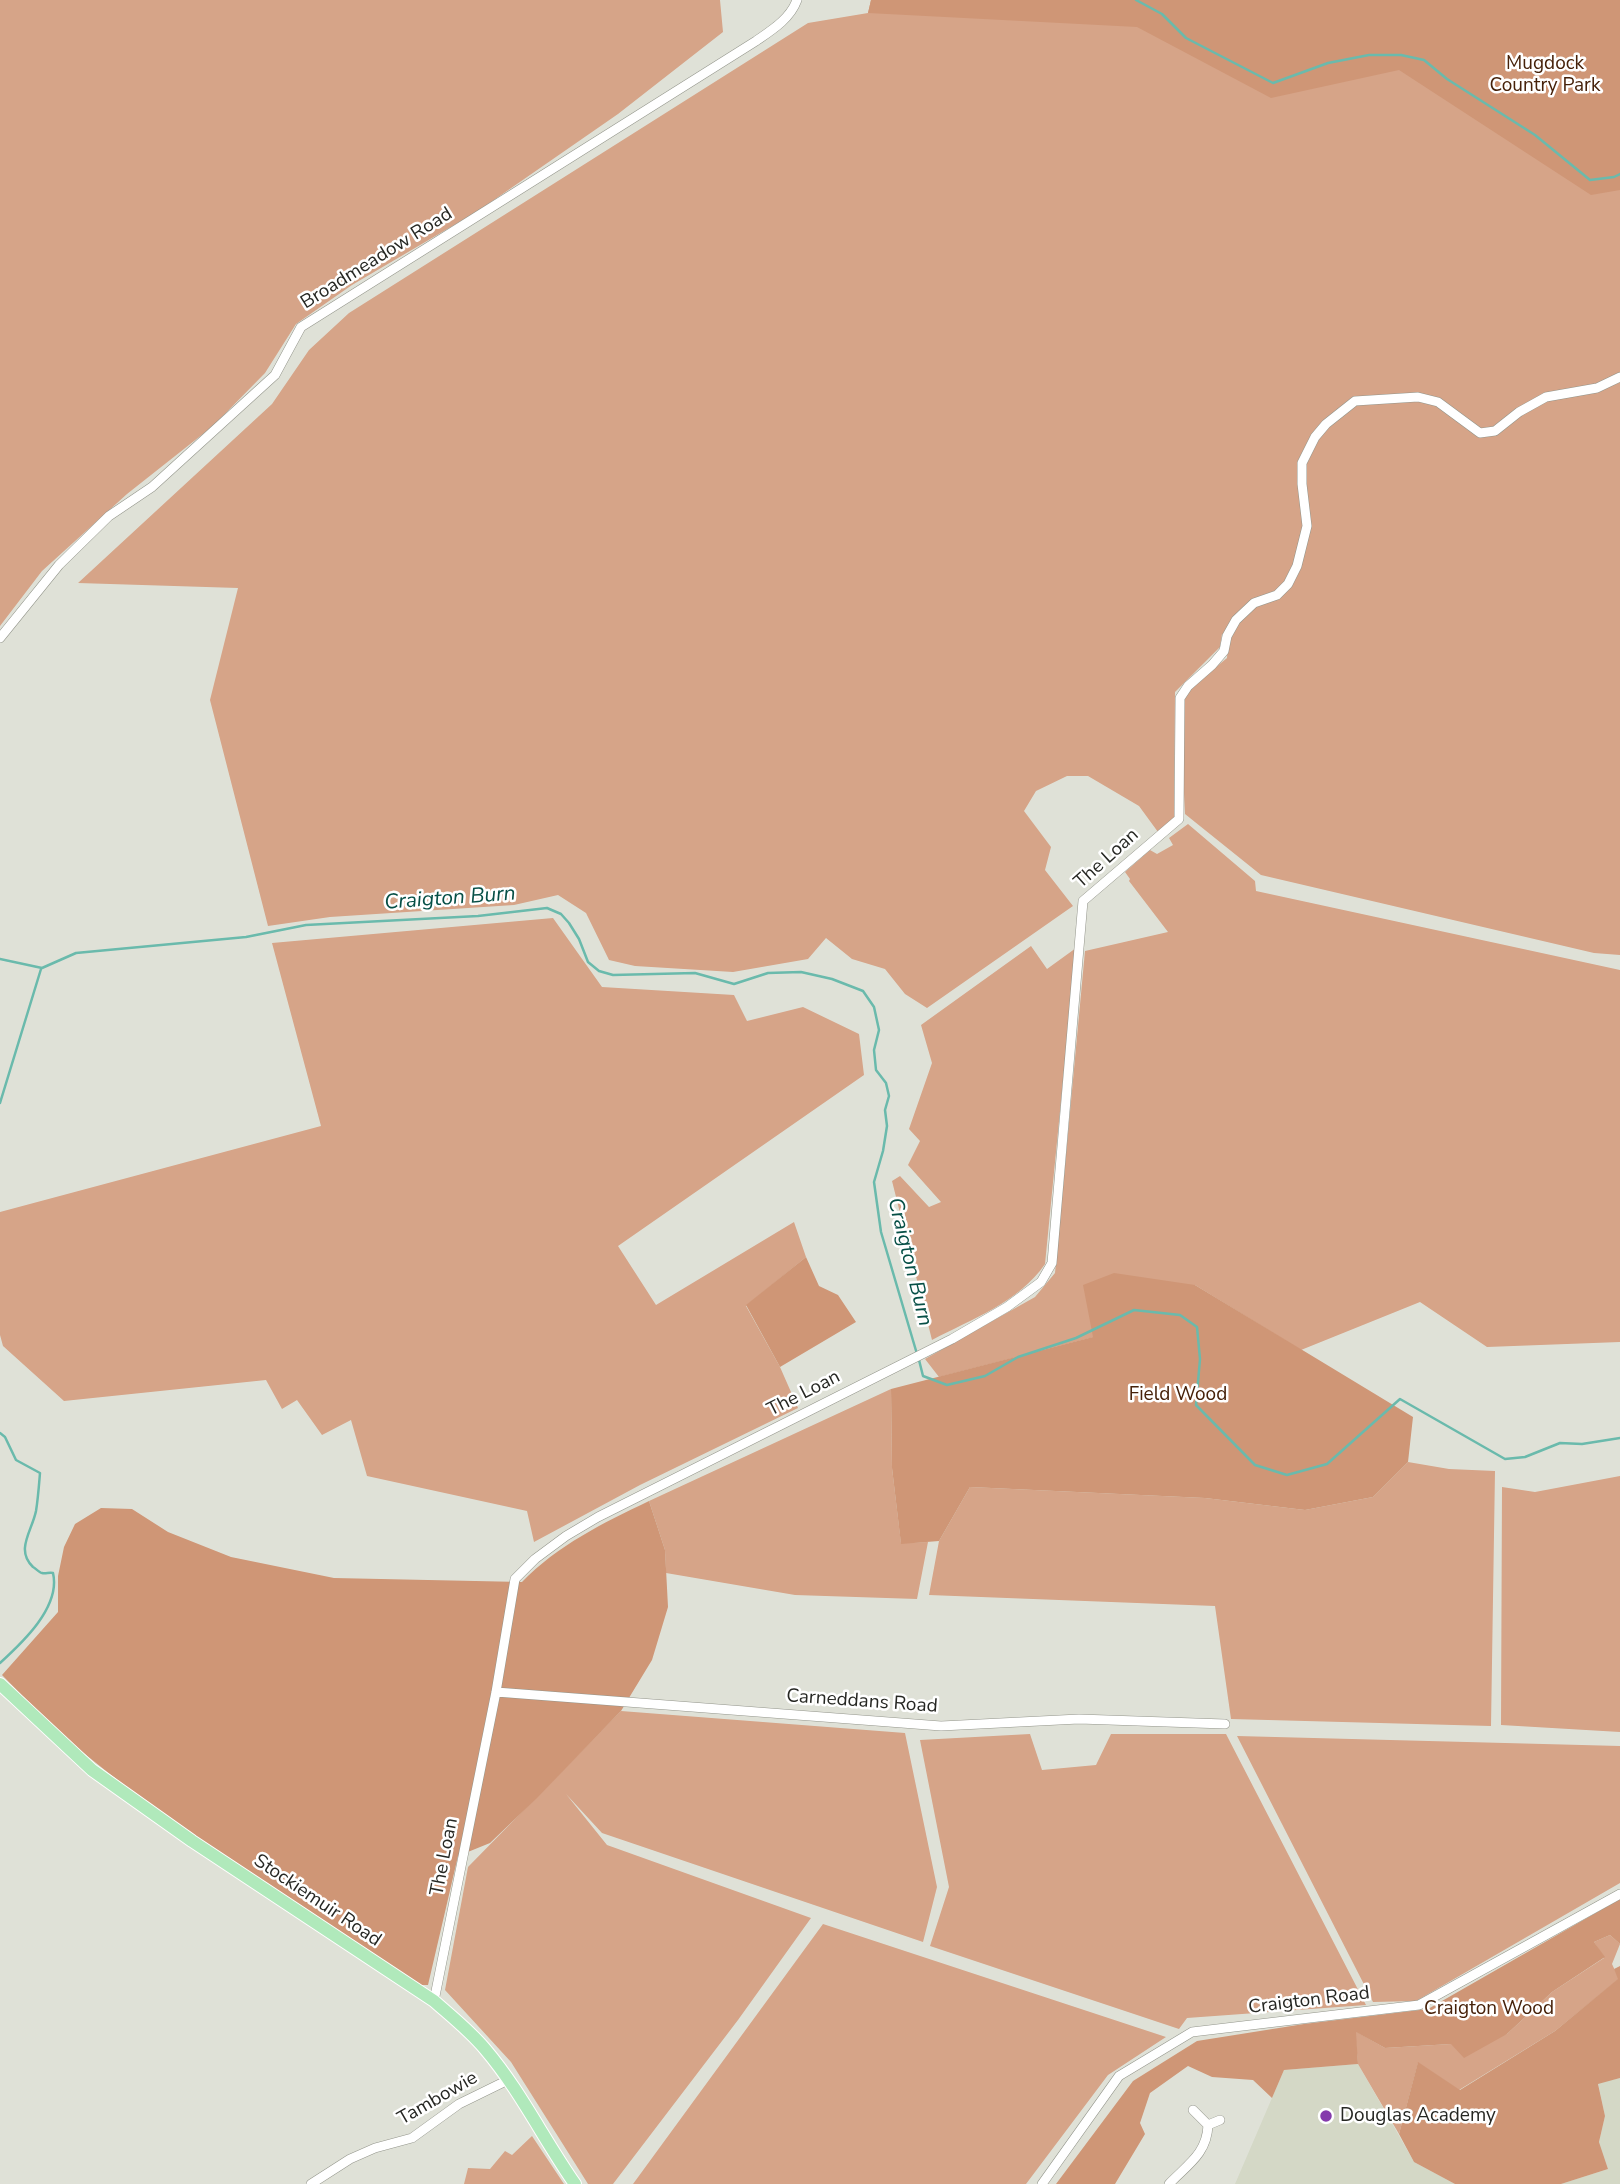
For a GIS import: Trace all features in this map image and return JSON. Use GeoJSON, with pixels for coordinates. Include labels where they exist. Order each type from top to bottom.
{"type":"FeatureCollection","features":[{"type":"Feature","properties":{"kind":"main road","name":"Stockiemuir Road"},"geometry":{"type":"LineString","coordinates":[[0,1684],[92,1770],[192,1841],[434,2001],[461,2024],[485,2049],[508,2080],[575,2184]]}},
{"type":"Feature","properties":{"kind":"street","name":"Broadmeadow Road"},"geometry":{"type":"LineString","coordinates":[[0,638],[59,565],[108,516],[152,487],[275,375],[301,327],[756,41],[776,27],[791,12],[797,0]]}},
{"type":"Feature","properties":{"kind":"street","name":"The Loan"},"geometry":{"type":"LineString","coordinates":[[434,2001],[496,1692],[515,1579],[535,1559],[598,1517],[912,1359],[1007,1307],[1041,1282],[1052,1263],[1083,901],[1180,819],[1180,698],[1188,686],[1224,651],[1227,636],[1236,620],[1254,603],[1277,595],[1288,584],[1297,566],[1307,526],[1302,463],[1315,437],[1326,424],[1355,401],[1418,397],[1438,402],[1480,433],[1495,431],[1519,412],[1546,397],[1597,388],[1620,377]]}},
{"type":"Feature","properties":{"kind":"street","name":"Carneddans Road"},"geometry":{"type":"LineString","coordinates":[[496,1692],[941,1726],[1079,1719],[1226,1724]]}},
{"type":"Feature","properties":{"kind":"street","name":"Craigton Road"},"geometry":{"type":"LineString","coordinates":[[1042,2184],[1119,2076],[1192,2032],[1419,2005],[1620,1894]]}},
{"type":"Feature","properties":{"kind":"street","name":"Tambowie"},"geometry":{"type":"LineString","coordinates":[[311,2184],[350,2159],[412,2137],[459,2104],[508,2080]]}},
{"type":"Feature","properties":{"kind":"street"},"geometry":{"type":"LineString","coordinates":[[1194,2110],[1208,2125]]}},
{"type":"Feature","properties":{"kind":"street"},"geometry":{"type":"LineString","coordinates":[[1208,2125],[1220,2120]]}},
{"type":"Feature","properties":{"kind":"street"},"geometry":{"type":"LineString","coordinates":[[1170,2184],[1194,2162],[1206,2138],[1208,2125]]}},
{"type":"Feature","properties":{"kind":"shaded area","name":"Douglas Academy"},"geometry":{"type":"Polygon","coordinates":[[[1358,2064],[1414,2162],[1455,2184],[1235,2184],[1284,2070],[1358,2064]]]}},
{"type":"Feature","properties":{"kind":"shaded area"},"geometry":{"type":"Polygon","coordinates":[[[1620,2078],[1620,2184],[1561,2184],[1608,2169],[1599,2142],[1605,2116],[1598,2083],[1620,2078]]]}},
{"type":"Feature","properties":{"kind":"green space"},"geometry":{"type":"Polygon","coordinates":[[[0,0],[720,0],[723,32],[618,114],[478,211],[352,285],[296,324],[265,373],[213,426],[127,494],[42,571],[0,626],[0,0]]]}},
{"type":"Feature","properties":{"kind":"green space"},"geometry":{"type":"Polygon","coordinates":[[[871,0],[1620,0],[1620,955],[1594,953],[1261,875],[1185,814],[1181,731],[1186,692],[1227,658],[1228,643],[1232,636],[1222,634],[1220,647],[1175,692],[1174,818],[1158,832],[1139,806],[1088,776],[1067,776],[1036,791],[1024,811],[1051,847],[1045,870],[1073,906],[927,1008],[905,994],[885,969],[852,959],[826,938],[808,959],[733,972],[635,966],[609,960],[586,913],[558,895],[514,905],[330,917],[268,926],[210,700],[238,588],[78,583],[272,404],[309,350],[349,313],[808,23],[868,13],[871,0]]]}},
{"type":"Feature","properties":{"kind":"green space","name":"Mugdock Country Park"},"geometry":{"type":"Polygon","coordinates":[[[871,0],[1620,0],[1620,190],[1591,195],[1399,70],[1271,98],[1137,27],[868,13],[871,0]]]}},
{"type":"Feature","properties":{"kind":"green space"},"geometry":{"type":"Polygon","coordinates":[[[1188,824],[1255,881],[1256,891],[1620,970],[1620,1342],[1487,1347],[1420,1302],[1301,1350],[1195,1285],[1094,1337],[939,1377],[925,1359],[1035,1297],[1055,1273],[1085,951],[1168,932],[1125,872],[1150,850],[1157,854],[1173,845],[1169,838],[1188,824]]]}},
{"type":"Feature","properties":{"kind":"green space"},"geometry":{"type":"Polygon","coordinates":[[[553,918],[602,987],[734,995],[747,1021],[803,1007],[859,1034],[864,1075],[618,1246],[656,1305],[794,1222],[806,1257],[746,1306],[780,1367],[798,1408],[640,1485],[534,1542],[527,1511],[367,1476],[351,1420],[322,1435],[297,1400],[282,1409],[266,1380],[64,1401],[3,1346],[0,1335],[0,1212],[321,1126],[272,943],[553,918]]]}},
{"type":"Feature","properties":{"kind":"green space"},"geometry":{"type":"Polygon","coordinates":[[[1031,946],[1047,969],[1076,948],[1045,1264],[1022,1289],[1008,1299],[932,1340],[892,1181],[900,1176],[929,1207],[941,1202],[908,1165],[920,1141],[909,1129],[932,1063],[921,1025],[1031,946]]]}},
{"type":"Feature","properties":{"kind":"green space"},"geometry":{"type":"Polygon","coordinates":[[[806,1257],[819,1286],[838,1295],[856,1322],[780,1367],[746,1305],[806,1257]]]}},
{"type":"Feature","properties":{"kind":"green space","name":"Field Wood"},"geometry":{"type":"Polygon","coordinates":[[[1114,1273],[1195,1285],[1413,1417],[1408,1462],[1373,1497],[1305,1510],[1205,1498],[970,1487],[939,1541],[901,1544],[892,1468],[891,1389],[1093,1337],[1083,1285],[1114,1273]]]}},
{"type":"Feature","properties":{"kind":"green space"},"geometry":{"type":"Polygon","coordinates":[[[891,1389],[892,1468],[901,1543],[928,1542],[917,1599],[795,1595],[666,1573],[665,1550],[649,1501],[891,1389]]]}},
{"type":"Feature","properties":{"kind":"green space"},"geometry":{"type":"Polygon","coordinates":[[[1408,1462],[1449,1469],[1495,1471],[1491,1726],[1231,1719],[1215,1606],[929,1595],[939,1541],[970,1487],[1205,1498],[1305,1510],[1373,1497],[1408,1462]]]}},
{"type":"Feature","properties":{"kind":"green space"},"geometry":{"type":"Polygon","coordinates":[[[1620,1476],[1620,1732],[1501,1725],[1502,1487],[1535,1492],[1620,1476]]]}},
{"type":"Feature","properties":{"kind":"green space"},"geometry":{"type":"Polygon","coordinates":[[[649,1501],[665,1550],[668,1607],[652,1660],[621,1711],[537,1798],[490,1843],[458,1856],[428,1985],[421,1985],[151,1806],[67,1739],[2,1675],[58,1612],[58,1576],[64,1547],[75,1524],[101,1508],[132,1509],[168,1532],[231,1557],[334,1578],[522,1582],[566,1546],[649,1501]]]}},
{"type":"Feature","properties":{"kind":"green space"},"geometry":{"type":"Polygon","coordinates":[[[621,1711],[905,1733],[937,1887],[923,1942],[602,1833],[566,1794],[607,1845],[811,1918],[738,2020],[613,2184],[588,2184],[511,2062],[445,1990],[468,1867],[621,1711]]]}},
{"type":"Feature","properties":{"kind":"green space"},"geometry":{"type":"Polygon","coordinates":[[[1030,1734],[1042,1770],[1096,1765],[1111,1734],[1226,1734],[1366,2005],[1187,2018],[1179,2029],[930,1946],[949,1887],[920,1740],[1030,1734]]]}},
{"type":"Feature","properties":{"kind":"green space"},"geometry":{"type":"Polygon","coordinates":[[[1237,1736],[1620,1746],[1620,1883],[1416,2001],[1373,2002],[1237,1736]]]}},
{"type":"Feature","properties":{"kind":"green space","name":"Craigton Wood"},"geometry":{"type":"Polygon","coordinates":[[[1620,1899],[1620,1944],[1610,1935],[1594,1942],[1605,1957],[1552,1992],[1507,2034],[1464,2058],[1451,2044],[1385,2048],[1356,2032],[1358,2064],[1284,2070],[1272,2098],[1253,2080],[1212,2077],[1188,2066],[1150,2093],[1140,2123],[1145,2134],[1115,2184],[1056,2184],[1133,2081],[1197,2041],[1304,2024],[1428,2009],[1620,1899]]]}},
{"type":"Feature","properties":{"kind":"green space"},"geometry":{"type":"Polygon","coordinates":[[[823,1924],[1166,2037],[1108,2075],[1026,2184],[633,2184],[823,1924]]]}},
{"type":"Feature","properties":{"kind":"green space"},"geometry":{"type":"Polygon","coordinates":[[[1610,1935],[1620,1944],[1612,1964],[1619,1979],[1555,2031],[1459,2090],[1418,2063],[1399,2134],[1358,2064],[1355,2031],[1385,2048],[1451,2044],[1507,2034],[1552,1992],[1604,1958],[1594,1942],[1610,1935]]]}},
{"type":"Feature","properties":{"kind":"green space","name":"Craigton Wood"},"geometry":{"type":"Polygon","coordinates":[[[1620,1966],[1620,2078],[1598,2084],[1605,2116],[1599,2142],[1608,2169],[1561,2184],[1455,2184],[1414,2162],[1399,2134],[1418,2062],[1460,2090],[1555,2031],[1618,1979],[1614,1969],[1620,1966]]]}},
{"type":"Feature","properties":{"kind":"green space"},"geometry":{"type":"Polygon","coordinates":[[[532,2136],[564,2184],[464,2184],[468,2168],[490,2169],[505,2151],[512,2155],[532,2136]]]}},
{"type":"Feature","properties":{"kind":"waterway"},"geometry":{"type":"LineString","coordinates":[[1136,0],[1162,14],[1186,38],[1273,83],[1328,63],[1369,55],[1401,55],[1424,60],[1447,79],[1535,135],[1590,180],[1620,174]]}},
{"type":"Feature","properties":{"kind":"waterway","name":"Craigton Burn"},"geometry":{"type":"LineString","coordinates":[[0,959],[42,968],[76,953],[246,937],[306,925],[478,916],[547,908],[561,914],[569,923],[588,962],[599,971],[613,975],[695,973],[734,984],[768,973],[801,972],[832,979],[863,991],[874,1007],[879,1030],[874,1050],[876,1070],[886,1083],[889,1096],[885,1110],[887,1126],[883,1151],[874,1182],[881,1232],[917,1354]]}},
{"type":"Feature","properties":{"kind":"waterway"},"geometry":{"type":"LineString","coordinates":[[0,1103],[41,969]]}},
{"type":"Feature","properties":{"kind":"waterway","name":"Craigton Burn"},"geometry":{"type":"LineString","coordinates":[[919,1360],[923,1376],[947,1385],[985,1376],[1018,1357],[1076,1338],[1134,1310],[1180,1315],[1197,1327],[1200,1359],[1196,1405],[1255,1465],[1287,1475],[1327,1464],[1400,1399],[1505,1459],[1525,1457],[1560,1443],[1582,1444],[1620,1438]]}},
{"type":"Feature","properties":{"kind":"waterway"},"geometry":{"type":"LineString","coordinates":[[0,1433],[5,1437],[16,1460],[40,1473],[36,1511],[26,1540],[25,1554],[33,1567],[43,1573],[53,1573],[54,1586],[46,1611],[38,1623],[0,1663]]}},
{"type":"Feature","properties":{"kind":"place","name":"Douglas Academy"},"geometry":{"type":"Point","coordinates":[1326,2116]}}]}
